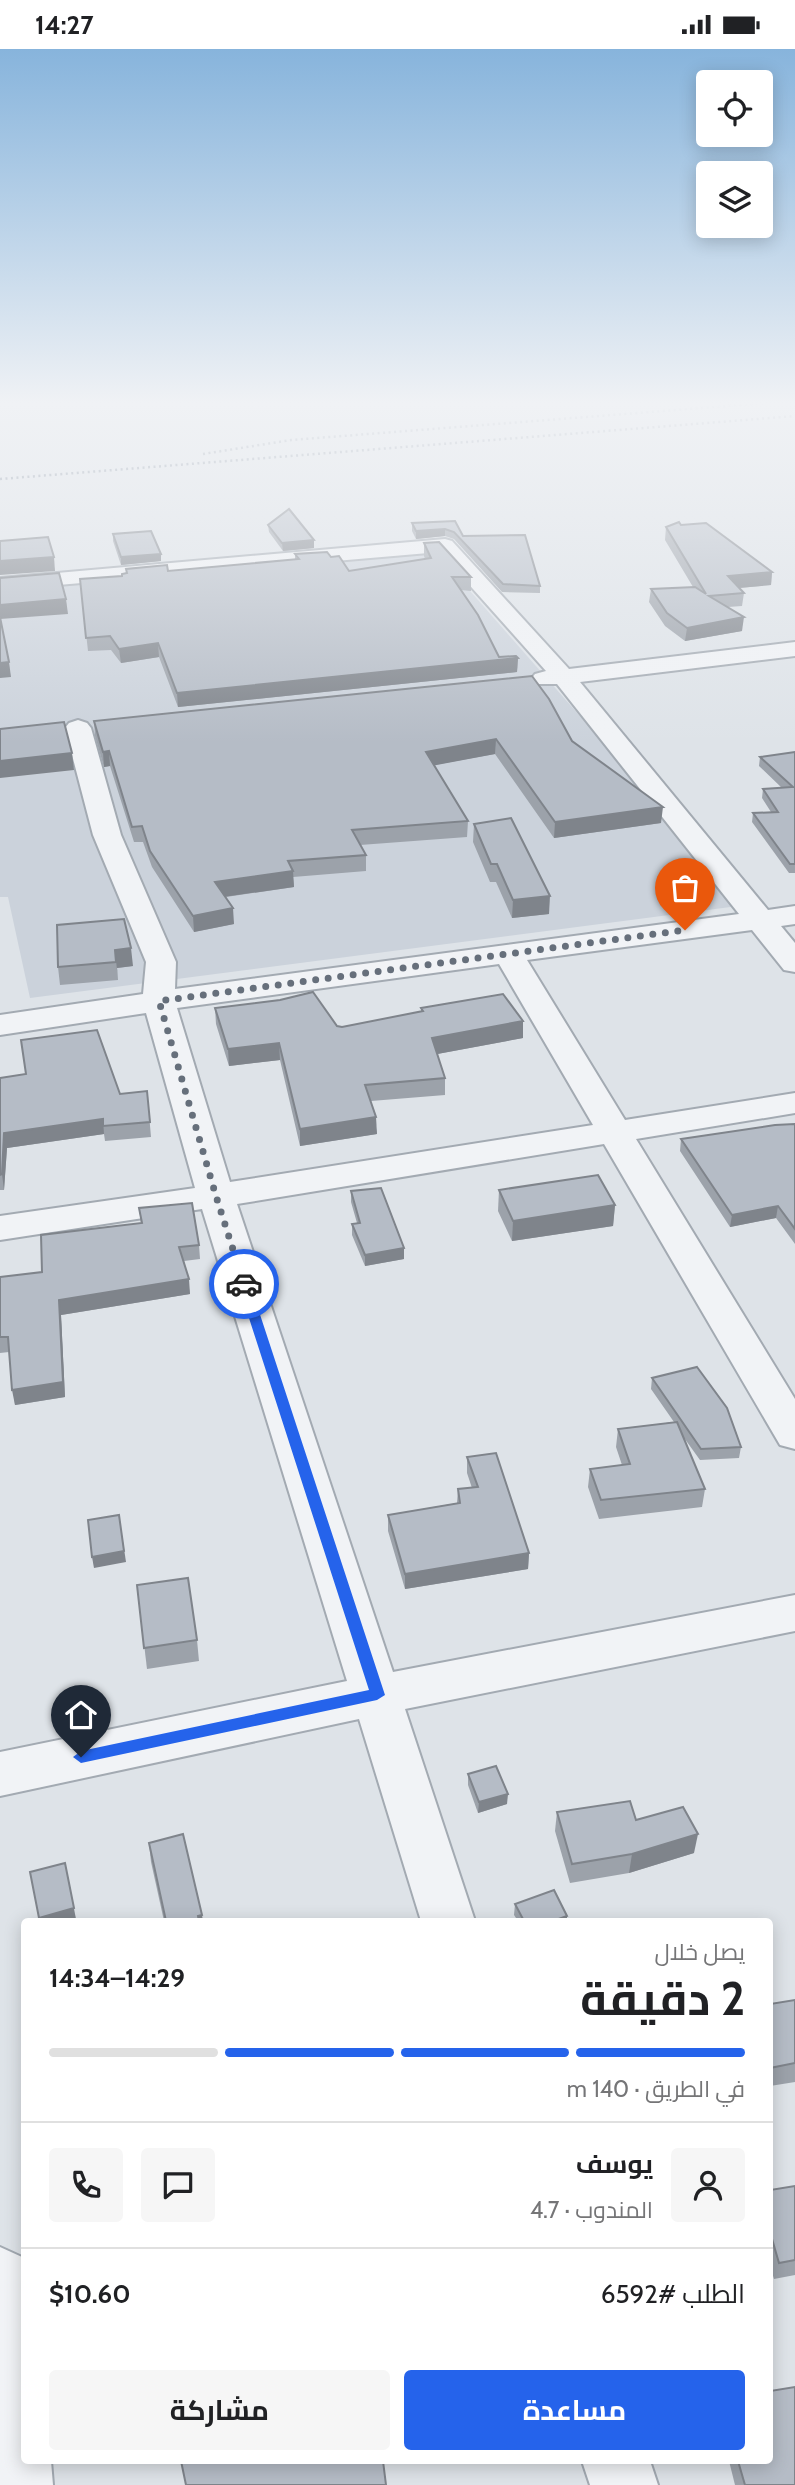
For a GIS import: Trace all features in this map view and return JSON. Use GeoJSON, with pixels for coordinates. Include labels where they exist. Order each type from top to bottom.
{"type":"FeatureCollection","features":[{"type":"Feature","properties":{"kind":"street"},"geometry":{"type":"LineString","coordinates":[[0,584],[445,545],[564,677],[795,963]]}},
{"type":"Feature","properties":{"kind":"street"},"geometry":{"type":"LineString","coordinates":[[523,682],[795,649]]}},
{"type":"Feature","properties":{"kind":"street"},"geometry":{"type":"LineString","coordinates":[[78,728],[107,835],[161,962],[159,1001],[216,1196],[447,1918]]}},
{"type":"Feature","properties":{"kind":"street"},"geometry":{"type":"LineString","coordinates":[[0,1025],[795,915]]}},
{"type":"Feature","properties":{"kind":"street"},"geometry":{"type":"LineString","coordinates":[[508,954],[795,1434]]}},
{"type":"Feature","properties":{"kind":"street"},"geometry":{"type":"LineString","coordinates":[[0,1228],[795,1103]]}},
{"type":"Feature","properties":{"kind":"street"},"geometry":{"type":"LineString","coordinates":[[0,1774],[377,1695],[795,1613]]}},
{"type":"Feature","properties":{"kind":"street"},"geometry":{"type":"LineString","coordinates":[[7,2296],[19,2485]]}},
{"type":"Feature","properties":{"kind":"street"},"geometry":{"type":"LineString","coordinates":[[617,2464],[624,2485]]}},
{"type":"Feature","properties":{"kind":"shaded area"},"geometry":{"type":"Polygon","coordinates":[[[427,542],[746,905],[30,998],[8,897],[0,897],[0,579],[427,542]]]}},
{"type":"Feature","properties":{"kind":"building"},"geometry":{"type":"Polygon","coordinates":[[[280,516],[294,516],[314,540],[282,543],[268,525],[280,516]]]}},
{"type":"Feature","properties":{"kind":"building"},"geometry":{"type":"Polygon","coordinates":[[[455,521],[463,536],[525,535],[540,586],[503,584],[454,532],[445,529],[416,531],[412,523],[455,521]]]}},
{"type":"Feature","properties":{"kind":"building"},"geometry":{"type":"Polygon","coordinates":[[[679,522],[681,525],[706,523],[772,572],[728,576],[744,593],[709,596],[744,617],[687,628],[667,613],[651,589],[695,587],[706,594],[666,527],[679,522]]]}},
{"type":"Feature","properties":{"kind":"building"},"geometry":{"type":"Polygon","coordinates":[[[151,531],[161,554],[121,557],[113,534],[151,531]]]}},
{"type":"Feature","properties":{"kind":"building"},"geometry":{"type":"Polygon","coordinates":[[[48,537],[54,557],[0,561],[0,541],[48,537]]]}},
{"type":"Feature","properties":{"kind":"building"},"geometry":{"type":"Polygon","coordinates":[[[439,542],[471,577],[452,577],[478,615],[499,657],[518,658],[177,693],[158,643],[119,649],[110,636],[86,638],[80,579],[122,576],[127,573],[126,569],[167,565],[168,571],[299,559],[295,554],[327,552],[331,557],[339,556],[349,571],[431,558],[424,543],[439,542]]]}},
{"type":"Feature","properties":{"kind":"building"},"geometry":{"type":"Polygon","coordinates":[[[59,573],[66,599],[0,605],[0,578],[59,573]]]}},
{"type":"Feature","properties":{"kind":"building"},"geometry":{"type":"Polygon","coordinates":[[[0,617],[9,662],[0,663],[0,617]]]}},
{"type":"Feature","properties":{"kind":"building"},"geometry":{"type":"Polygon","coordinates":[[[532,676],[549,699],[572,741],[663,807],[555,822],[496,739],[426,752],[468,821],[352,830],[366,855],[288,861],[293,871],[215,882],[233,908],[193,916],[150,851],[142,826],[132,827],[109,751],[103,752],[94,721],[532,676]]]}},
{"type":"Feature","properties":{"kind":"building"},"geometry":{"type":"Polygon","coordinates":[[[64,722],[72,753],[0,761],[0,729],[64,722]]]}},
{"type":"Feature","properties":{"kind":"building"},"geometry":{"type":"Polygon","coordinates":[[[795,752],[795,864],[790,864],[753,813],[778,812],[763,789],[793,787],[760,757],[795,752]]]}},
{"type":"Feature","properties":{"kind":"building"},"geometry":{"type":"Polygon","coordinates":[[[511,818],[550,896],[513,900],[497,864],[491,864],[474,824],[511,818]]]}},
{"type":"Feature","properties":{"kind":"building"},"geometry":{"type":"Polygon","coordinates":[[[124,919],[131,948],[115,950],[116,962],[58,967],[57,925],[124,919]]]}},
{"type":"Feature","properties":{"kind":"building"},"geometry":{"type":"Polygon","coordinates":[[[313,992],[337,1026],[342,1027],[423,1011],[421,1008],[503,994],[523,1021],[432,1038],[445,1078],[365,1085],[376,1117],[300,1129],[279,1043],[228,1049],[215,1008],[280,1000],[313,992]]]}},
{"type":"Feature","properties":{"kind":"building"},"geometry":{"type":"Polygon","coordinates":[[[97,1030],[120,1094],[147,1091],[150,1122],[103,1126],[103,1119],[4,1133],[0,1175],[0,1078],[26,1074],[21,1040],[97,1030]]]}},
{"type":"Feature","properties":{"kind":"building"},"geometry":{"type":"Polygon","coordinates":[[[795,1124],[795,1229],[778,1206],[732,1215],[681,1139],[775,1125],[795,1124]]]}},
{"type":"Feature","properties":{"kind":"building"},"geometry":{"type":"Polygon","coordinates":[[[598,1175],[615,1205],[513,1221],[499,1190],[598,1175]]]}},
{"type":"Feature","properties":{"kind":"building"},"geometry":{"type":"Polygon","coordinates":[[[381,1188],[404,1248],[365,1255],[352,1224],[360,1223],[351,1191],[381,1188]]]}},
{"type":"Feature","properties":{"kind":"building"},"geometry":{"type":"Polygon","coordinates":[[[192,1203],[199,1245],[179,1247],[189,1279],[59,1300],[63,1382],[12,1390],[8,1337],[0,1337],[0,1277],[42,1272],[41,1235],[142,1223],[139,1208],[192,1203]]]}},
{"type":"Feature","properties":{"kind":"building"},"geometry":{"type":"Polygon","coordinates":[[[697,1367],[727,1408],[741,1447],[701,1449],[652,1378],[697,1367]]]}},
{"type":"Feature","properties":{"kind":"building"},"geometry":{"type":"Polygon","coordinates":[[[677,1422],[705,1489],[601,1500],[590,1469],[630,1464],[618,1429],[677,1422]]]}},
{"type":"Feature","properties":{"kind":"building"},"geometry":{"type":"Polygon","coordinates":[[[496,1453],[529,1553],[405,1574],[388,1515],[460,1503],[458,1489],[478,1487],[467,1457],[496,1453]]]}},
{"type":"Feature","properties":{"kind":"building"},"geometry":{"type":"Polygon","coordinates":[[[119,1515],[124,1551],[92,1557],[88,1520],[119,1515]]]}},
{"type":"Feature","properties":{"kind":"building"},"geometry":{"type":"Polygon","coordinates":[[[188,1578],[197,1640],[144,1648],[137,1585],[188,1578]]]}},
{"type":"Feature","properties":{"kind":"building"},"geometry":{"type":"Polygon","coordinates":[[[496,1766],[508,1794],[479,1802],[468,1774],[496,1766]]]}},
{"type":"Feature","properties":{"kind":"building"},"geometry":{"type":"Polygon","coordinates":[[[630,1801],[636,1820],[683,1807],[698,1834],[632,1854],[572,1864],[557,1812],[630,1801]]]}},
{"type":"Feature","properties":{"kind":"building"},"geometry":{"type":"Polygon","coordinates":[[[183,1834],[202,1915],[198,1918],[165,1918],[149,1843],[183,1834]]]}},
{"type":"Feature","properties":{"kind":"building"},"geometry":{"type":"Polygon","coordinates":[[[65,1863],[74,1908],[39,1918],[30,1872],[65,1863]]]}},
{"type":"Feature","properties":{"kind":"building"},"geometry":{"type":"Polygon","coordinates":[[[554,1890],[567,1916],[522,1918],[515,1904],[554,1890]]]}},
{"type":"Feature","properties":{"kind":"building"},"geometry":{"type":"Polygon","coordinates":[[[795,2000],[795,2063],[773,2067],[773,2004],[795,2000]]]}},
{"type":"Feature","properties":{"kind":"building"},"geometry":{"type":"Polygon","coordinates":[[[795,2186],[795,2260],[779,2263],[773,2242],[773,2190],[795,2186]]]}},
{"type":"Feature","properties":{"kind":"building"},"geometry":{"type":"Polygon","coordinates":[[[795,2387],[795,2485],[745,2485],[739,2464],[773,2464],[773,2391],[795,2387]]]}},
{"type":"Feature","properties":{"kind":"building"},"geometry":{"type":"Polygon","coordinates":[[[182,2464],[383,2464],[386,2485],[186,2485],[182,2464]]]}},
{"type":"Feature","properties":{"kind":"way so far"},"geometry":{"type":"LineString","coordinates":[[244,1284],[159,1001],[685,930]]}},
{"type":"Feature","properties":{"kind":"route"},"geometry":{"type":"LineString","coordinates":[[81,1757],[377,1695],[244,1284]]}}]}
